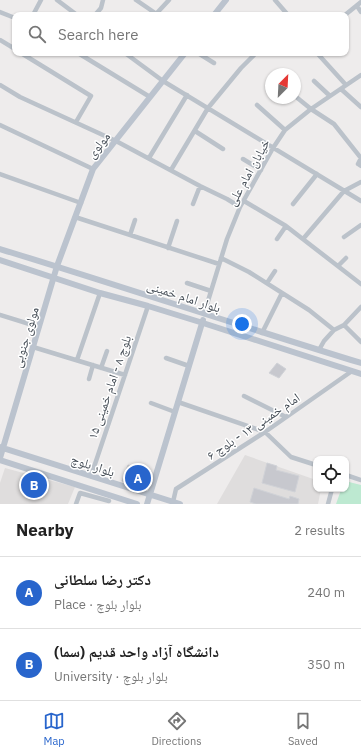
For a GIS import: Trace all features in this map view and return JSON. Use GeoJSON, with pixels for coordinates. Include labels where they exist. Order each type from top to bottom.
{"type":"FeatureCollection","features":[{"type":"Feature","properties":{"kind":"main road"},"geometry":{"type":"LineString","coordinates":[[216,12],[226,0]]}},
{"type":"Feature","properties":{"kind":"main road","name":"مولوی"},"geometry":{"type":"LineString","coordinates":[[57,266],[93,169],[183,56]]}},
{"type":"Feature","properties":{"kind":"main road","name":"بلوار امام خمینی"},"geometry":{"type":"LineString","coordinates":[[0,249],[57,266],[262,333],[361,363]]}},
{"type":"Feature","properties":{"kind":"main road","name":"بلوار امام خمینی"},"geometry":{"type":"LineString","coordinates":[[0,260],[100,293],[203,323],[361,374]]}},
{"type":"Feature","properties":{"kind":"main road","name":"مولوی جنوبی"},"geometry":{"type":"LineString","coordinates":[[0,459],[2,447],[57,266]]}},
{"type":"Feature","properties":{"kind":"main road"},"geometry":{"type":"LineString","coordinates":[[147,504],[203,323],[204,314]]}},
{"type":"Feature","properties":{"kind":"main road","name":"بلوار بلوچ"},"geometry":{"type":"LineString","coordinates":[[2,447],[180,504]]}},
{"type":"Feature","properties":{"kind":"main road","name":"بلوار بلوچ"},"geometry":{"type":"LineString","coordinates":[[0,459],[109,500],[137,504]]}},
{"type":"Feature","properties":{"kind":"street"},"geometry":{"type":"LineString","coordinates":[[35,12],[41,0]]}},
{"type":"Feature","properties":{"kind":"street"},"geometry":{"type":"LineString","coordinates":[[57,0],[73,12]]}},
{"type":"Feature","properties":{"kind":"street"},"geometry":{"type":"LineString","coordinates":[[98,12],[101,8],[103,0]]}},
{"type":"Feature","properties":{"kind":"street"},"geometry":{"type":"LineString","coordinates":[[136,0],[154,12]]}},
{"type":"Feature","properties":{"kind":"street"},"geometry":{"type":"LineString","coordinates":[[159,12],[169,0]]}},
{"type":"Feature","properties":{"kind":"street"},"geometry":{"type":"LineString","coordinates":[[275,0],[285,12]]}},
{"type":"Feature","properties":{"kind":"street"},"geometry":{"type":"LineString","coordinates":[[349,12],[361,2]]}},
{"type":"Feature","properties":{"kind":"street"},"geometry":{"type":"LineString","coordinates":[[356,6],[361,12]]}},
{"type":"Feature","properties":{"kind":"street"},"geometry":{"type":"LineString","coordinates":[[0,12],[12,17]]}},
{"type":"Feature","properties":{"kind":"street"},"geometry":{"type":"LineString","coordinates":[[0,40],[12,47]]}},
{"type":"Feature","properties":{"kind":"street"},"geometry":{"type":"LineString","coordinates":[[26,56],[91,96],[76,122]]}},
{"type":"Feature","properties":{"kind":"street"},"geometry":{"type":"LineString","coordinates":[[83,56],[150,98]]}},
{"type":"Feature","properties":{"kind":"street"},"geometry":{"type":"LineString","coordinates":[[129,56],[163,81],[361,201]]}},
{"type":"Feature","properties":{"kind":"street"},"geometry":{"type":"LineString","coordinates":[[203,56],[214,63]]}},
{"type":"Feature","properties":{"kind":"street"},"geometry":{"type":"LineString","coordinates":[[171,170],[208,108],[241,68],[253,56]]}},
{"type":"Feature","properties":{"kind":"street"},"geometry":{"type":"LineString","coordinates":[[320,56],[346,85]]}},
{"type":"Feature","properties":{"kind":"street","name":"خیابان امام علی"},"geometry":{"type":"LineString","coordinates":[[204,314],[227,239],[240,207],[285,130],[311,109],[361,75]]}},
{"type":"Feature","properties":{"kind":"street"},"geometry":{"type":"LineString","coordinates":[[314,81],[330,96]]}},
{"type":"Feature","properties":{"kind":"street"},"geometry":{"type":"LineString","coordinates":[[0,85],[20,97],[116,141],[240,207]]}},
{"type":"Feature","properties":{"kind":"street"},"geometry":{"type":"LineString","coordinates":[[341,89],[361,107]]}},
{"type":"Feature","properties":{"kind":"street"},"geometry":{"type":"LineString","coordinates":[[149,158],[187,95]]}},
{"type":"Feature","properties":{"kind":"street"},"geometry":{"type":"LineString","coordinates":[[301,101],[334,124],[361,158],[358,164],[361,166]]}},
{"type":"Feature","properties":{"kind":"street"},"geometry":{"type":"LineString","coordinates":[[257,105],[285,130]]}},
{"type":"Feature","properties":{"kind":"street"},"geometry":{"type":"LineString","coordinates":[[0,125],[93,169]]}},
{"type":"Feature","properties":{"kind":"street"},"geometry":{"type":"LineString","coordinates":[[195,131],[224,149]]}},
{"type":"Feature","properties":{"kind":"street"},"geometry":{"type":"LineString","coordinates":[[242,159],[261,170]]}},
{"type":"Feature","properties":{"kind":"street"},"geometry":{"type":"LineString","coordinates":[[0,174],[81,203]]}},
{"type":"Feature","properties":{"kind":"street"},"geometry":{"type":"LineString","coordinates":[[292,204],[317,174]]}},
{"type":"Feature","properties":{"kind":"street"},"geometry":{"type":"LineString","coordinates":[[303,239],[344,191],[361,182]]}},
{"type":"Feature","properties":{"kind":"street"},"geometry":{"type":"LineString","coordinates":[[193,204],[200,186]]}},
{"type":"Feature","properties":{"kind":"street"},"geometry":{"type":"LineString","coordinates":[[244,201],[286,226],[361,284]]}},
{"type":"Feature","properties":{"kind":"street"},"geometry":{"type":"LineString","coordinates":[[75,217],[219,264]]}},
{"type":"Feature","properties":{"kind":"street"},"geometry":{"type":"LineString","coordinates":[[130,235],[135,220]]}},
{"type":"Feature","properties":{"kind":"street"},"geometry":{"type":"LineString","coordinates":[[168,248],[177,221]]}},
{"type":"Feature","properties":{"kind":"street"},"geometry":{"type":"LineString","coordinates":[[344,237],[361,225]]}},
{"type":"Feature","properties":{"kind":"street"},"geometry":{"type":"LineString","coordinates":[[277,239],[286,226]]}},
{"type":"Feature","properties":{"kind":"street"},"geometry":{"type":"LineString","coordinates":[[221,258],[267,283],[309,310],[334,330]]}},
{"type":"Feature","properties":{"kind":"street"},"geometry":{"type":"LineString","coordinates":[[338,266],[346,258]]}},
{"type":"Feature","properties":{"kind":"street"},"geometry":{"type":"LineString","coordinates":[[267,283],[275,271]]}},
{"type":"Feature","properties":{"kind":"street"},"geometry":{"type":"LineString","coordinates":[[187,283],[211,291]]}},
{"type":"Feature","properties":{"kind":"street"},"geometry":{"type":"LineString","coordinates":[[77,360],[100,293]]}},
{"type":"Feature","properties":{"kind":"street"},"geometry":{"type":"LineString","coordinates":[[262,333],[282,293]]}},
{"type":"Feature","properties":{"kind":"street","name":"بلوچ ۸ - امام خمینی ۱۵"},"geometry":{"type":"LineString","coordinates":[[91,476],[148,306]]}},
{"type":"Feature","properties":{"kind":"street"},"geometry":{"type":"LineString","coordinates":[[319,350],[324,341],[334,330],[344,325],[361,307]]}},
{"type":"Feature","properties":{"kind":"street"},"geometry":{"type":"LineString","coordinates":[[0,315],[39,327]]}},
{"type":"Feature","properties":{"kind":"street"},"geometry":{"type":"LineString","coordinates":[[344,325],[361,342]]}},
{"type":"Feature","properties":{"kind":"street"},"geometry":{"type":"LineString","coordinates":[[33,347],[125,375]]}},
{"type":"Feature","properties":{"kind":"street"},"geometry":{"type":"LineString","coordinates":[[101,368],[107,351]]}},
{"type":"Feature","properties":{"kind":"street"},"geometry":{"type":"LineString","coordinates":[[166,358],[189,366]]}},
{"type":"Feature","properties":{"kind":"street"},"geometry":{"type":"LineString","coordinates":[[89,379],[93,366]]}},
{"type":"Feature","properties":{"kind":"street","name":"امام خمینی ۱۳ - بلوچ ۶"},"geometry":{"type":"LineString","coordinates":[[173,502],[176,489],[191,481],[265,432],[352,371]]}},
{"type":"Feature","properties":{"kind":"street"},"geometry":{"type":"LineString","coordinates":[[244,396],[286,417]]}},
{"type":"Feature","properties":{"kind":"street"},"geometry":{"type":"LineString","coordinates":[[178,402],[265,432],[291,457],[313,464]]}},
{"type":"Feature","properties":{"kind":"street"},"geometry":{"type":"LineString","coordinates":[[151,403],[175,412]]}},
{"type":"Feature","properties":{"kind":"street"},"geometry":{"type":"LineString","coordinates":[[349,476],[361,480]]}},
{"type":"Feature","properties":{"kind":"street"},"geometry":{"type":"LineString","coordinates":[[328,504],[331,492]]}},
{"type":"Feature","properties":{"kind":"street"},"geometry":{"type":"LineString","coordinates":[[76,504],[80,494],[109,500]]}},
{"type":"Feature","properties":{"kind":"shaded area"},"geometry":{"type":"Polygon","coordinates":[[[245,455],[313,479],[313,492],[320,492],[318,504],[217,504],[245,455]]]}},
{"type":"Feature","properties":{"kind":"shaded area"},"geometry":{"type":"Polygon","coordinates":[[[5,468],[75,487],[68,504],[0,504],[0,483],[5,468]]]}},
{"type":"Feature","properties":{"kind":"green space"},"geometry":{"type":"Polygon","coordinates":[[[349,482],[361,485],[361,504],[336,504],[340,492],[349,492],[349,482]]]}},
{"type":"Feature","properties":{"kind":"building"},"geometry":{"type":"Polygon","coordinates":[[[277,363],[286,369],[279,378],[269,373],[277,363]]]}},
{"type":"Feature","properties":{"kind":"building"},"geometry":{"type":"Polygon","coordinates":[[[267,463],[277,466],[276,470],[299,476],[295,492],[262,483],[267,463]]]}},
{"type":"Feature","properties":{"kind":"building"},"geometry":{"type":"Polygon","coordinates":[[[128,465],[152,472],[147,489],[122,481],[128,465]]]}},
{"type":"Feature","properties":{"kind":"building"},"geometry":{"type":"Polygon","coordinates":[[[254,488],[289,499],[290,496],[299,499],[298,504],[256,504],[250,502],[254,488]]]}},
{"type":"Feature","properties":{"kind":"place","name":"دکتر رضا سلطانی"},"geometry":{"type":"Point","coordinates":[138,478]}},
{"type":"Feature","properties":{"kind":"place","name":"دانشگاه آزاد واحد قدیم (سما)"},"geometry":{"type":"Point","coordinates":[34,485]}}]}
